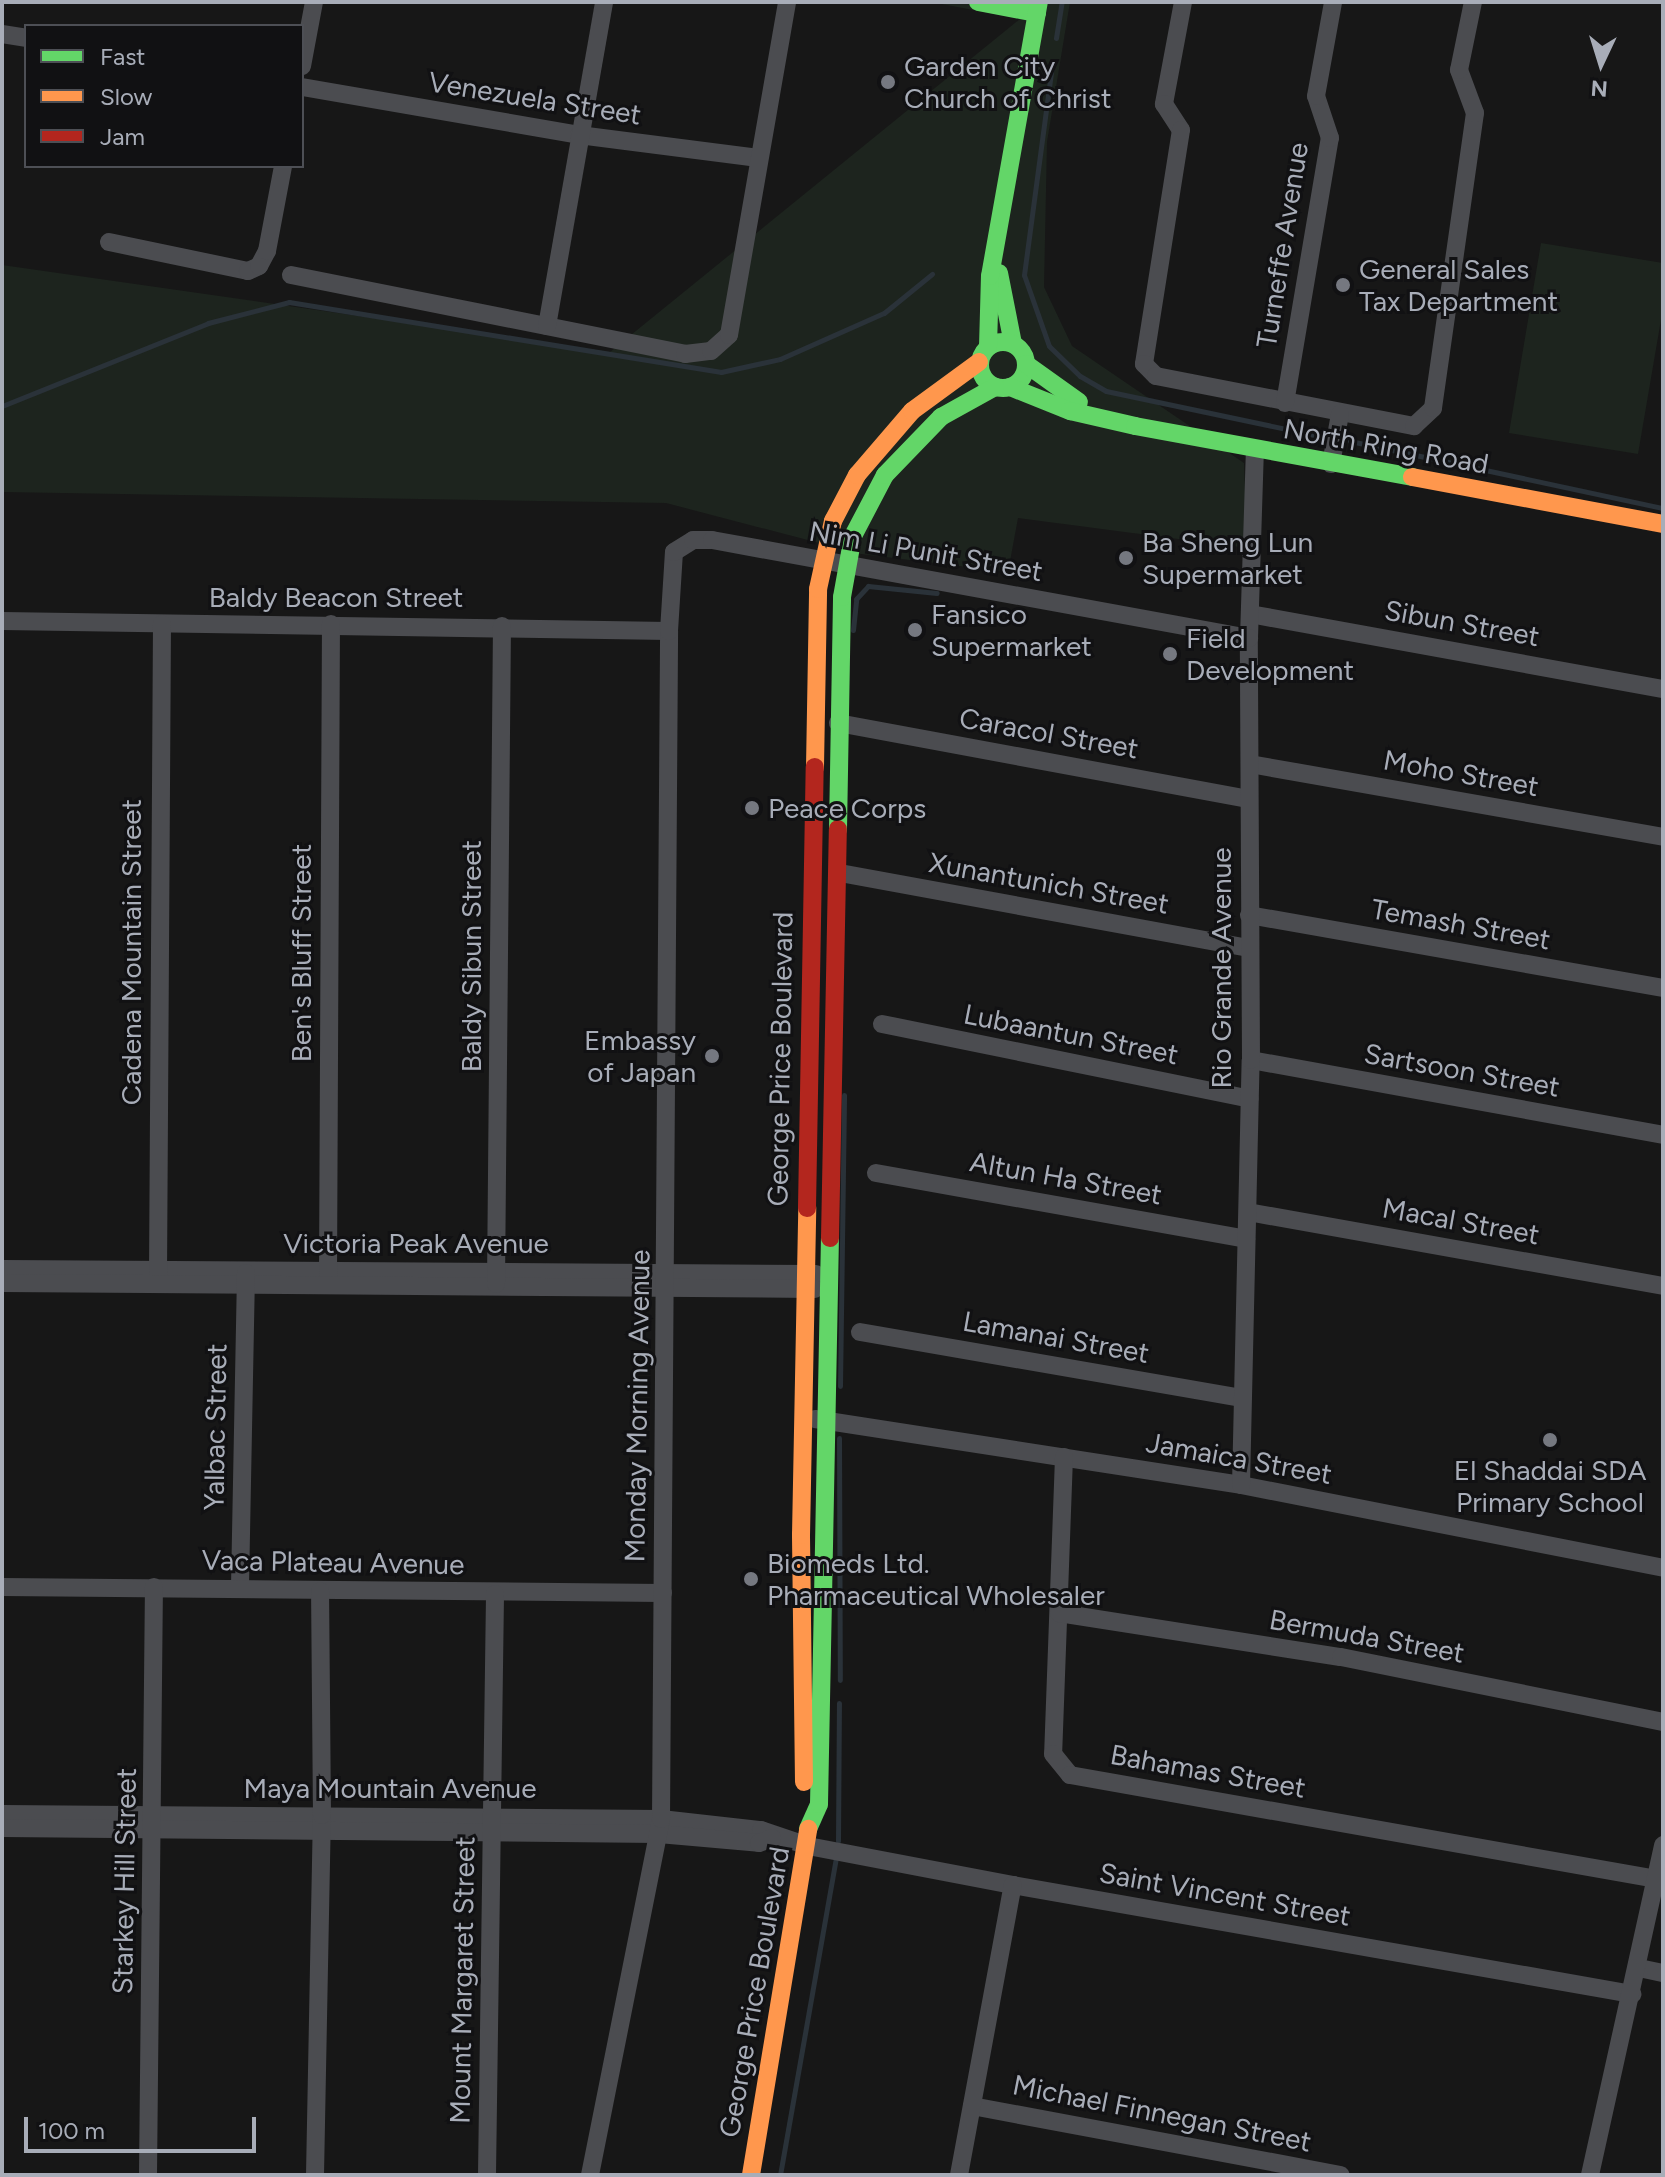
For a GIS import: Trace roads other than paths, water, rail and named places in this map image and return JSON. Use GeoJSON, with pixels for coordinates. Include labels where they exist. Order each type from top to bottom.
{"type":"FeatureCollection","features":[{"type":"Feature","properties":{"kind":"main road"},"geometry":{"type":"LineString","coordinates":[[978,2],[1038,8],[995,255],[984,354],[983,377],[1002,387],[1022,378],[1026,364],[1013,344],[995,255]]}},
{"type":"Feature","properties":{"kind":"main road"},"geometry":{"type":"LineString","coordinates":[[984,354],[1013,344]]}},
{"type":"Feature","properties":{"kind":"main road","name":"George Price Boulevard"},"geometry":{"type":"LineString","coordinates":[[751,2175],[808,1846],[810,1819],[804,1801],[803,1419],[809,984],[822,561],[842,499],[880,445],[931,395],[984,354]]}},
{"type":"Feature","properties":{"kind":"main road","name":"North Ring Road"},"geometry":{"type":"LineString","coordinates":[[1026,364],[1101,416]]}},
{"type":"Feature","properties":{"kind":"main road","name":"George Price Boulevard"},"geometry":{"type":"LineString","coordinates":[[810,1819],[819,1804],[838,723],[847,565],[861,516],[898,459],[941,417],[1002,387]]}},
{"type":"Feature","properties":{"kind":"main road","name":"North Ring Road"},"geometry":{"type":"LineString","coordinates":[[1002,387],[1070,411],[1255,451],[1663,524]]}},
{"type":"Feature","properties":{"kind":"main road"},"geometry":{"type":"LineString","coordinates":[[880,445],[898,459]]}},
{"type":"Feature","properties":{"kind":"main road"},"geometry":{"type":"LineString","coordinates":[[809,984],[834,984]]}},
{"type":"Feature","properties":{"kind":"street"},"geometry":{"type":"LineString","coordinates":[[304,55],[314,2]]}},
{"type":"Feature","properties":{"kind":"street"},"geometry":{"type":"LineString","coordinates":[[547,326],[604,2]]}},
{"type":"Feature","properties":{"kind":"street"},"geometry":{"type":"LineString","coordinates":[[291,275],[685,354],[711,351],[729,335],[787,2]]}},
{"type":"Feature","properties":{"kind":"street"},"geometry":{"type":"LineString","coordinates":[[1183,2],[1164,104],[1181,130],[1144,364],[1156,376],[1414,426],[1433,408],[1475,113],[1459,70],[1473,2]]}},
{"type":"Feature","properties":{"kind":"street","name":"Turneffe Avenue"},"geometry":{"type":"LineString","coordinates":[[1285,403],[1330,138],[1316,96],[1333,2]]}},
{"type":"Feature","properties":{"kind":"street"},"geometry":{"type":"LineString","coordinates":[[2,34],[24,38]]}},
{"type":"Feature","properties":{"kind":"street","name":"Venezuela Street"},"geometry":{"type":"LineString","coordinates":[[304,87],[579,135],[759,158]]}},
{"type":"Feature","properties":{"kind":"street"},"geometry":{"type":"LineString","coordinates":[[109,242],[248,271],[259,266],[267,251],[283,168]]}},
{"type":"Feature","properties":{"kind":"street"},"geometry":{"type":"LineString","coordinates":[[1331,464],[1340,414]]}},
{"type":"Feature","properties":{"kind":"street","name":"Rio Grande Avenue"},"geometry":{"type":"LineString","coordinates":[[1241,1485],[1251,1060],[1247,948],[1249,638],[1255,451]]}},
{"type":"Feature","properties":{"kind":"street","name":"Nim Li Punit Street"},"geometry":{"type":"LineString","coordinates":[[669,631],[669,565],[674,552],[693,540],[1249,638]]}},
{"type":"Feature","properties":{"kind":"street","name":"Sibun Street"},"geometry":{"type":"LineString","coordinates":[[1250,614],[1663,689]]}},
{"type":"Feature","properties":{"kind":"street","name":"Baldy Beacon Street"},"geometry":{"type":"LineString","coordinates":[[2,621],[502,626],[669,631]]}},
{"type":"Feature","properties":{"kind":"street","name":"Cadena Mountain Street"},"geometry":{"type":"LineString","coordinates":[[158,1274],[162,624]]}},
{"type":"Feature","properties":{"kind":"street","name":"Ben's Bluff Street"},"geometry":{"type":"LineString","coordinates":[[328,1275],[331,624]]}},
{"type":"Feature","properties":{"kind":"street","name":"Baldy Sibun Street"},"geometry":{"type":"LineString","coordinates":[[496,1278],[502,626]]}},
{"type":"Feature","properties":{"kind":"street","name":"Monday Morning Avenue"},"geometry":{"type":"LineString","coordinates":[[590,2175],[660,1826],[669,631]]}},
{"type":"Feature","properties":{"kind":"street","name":"Caracol Street"},"geometry":{"type":"LineString","coordinates":[[838,723],[1249,799]]}},
{"type":"Feature","properties":{"kind":"street","name":"Moho Street"},"geometry":{"type":"LineString","coordinates":[[1250,764],[1663,837]]}},
{"type":"Feature","properties":{"kind":"street","name":"Xunantunich Street"},"geometry":{"type":"LineString","coordinates":[[840,873],[1247,948]]}},
{"type":"Feature","properties":{"kind":"street","name":"Temash Street"},"geometry":{"type":"LineString","coordinates":[[1249,915],[1663,988]]}},
{"type":"Feature","properties":{"kind":"street","name":"Lubaantun Street"},"geometry":{"type":"LineString","coordinates":[[882,1024],[1249,1099]]}},
{"type":"Feature","properties":{"kind":"street","name":"Sartsoon Street"},"geometry":{"type":"LineString","coordinates":[[1251,1060],[1663,1135]]}},
{"type":"Feature","properties":{"kind":"street","name":"Altun Ha Street"},"geometry":{"type":"LineString","coordinates":[[876,1173],[1246,1239]]}},
{"type":"Feature","properties":{"kind":"street","name":"Macal Street"},"geometry":{"type":"LineString","coordinates":[[1248,1212],[1663,1286]]}},
{"type":"Feature","properties":{"kind":"street","name":"Victoria Peak Avenue"},"geometry":{"type":"LineString","coordinates":[[2,1269],[246,1277],[328,1275],[830,1282]]}},
{"type":"Feature","properties":{"kind":"street"},"geometry":{"type":"LineString","coordinates":[[2,1283],[158,1274]]}},
{"type":"Feature","properties":{"kind":"street","name":"Yalbac Street"},"geometry":{"type":"LineString","coordinates":[[240,1586],[246,1277]]}},
{"type":"Feature","properties":{"kind":"street","name":"Lamanai Street"},"geometry":{"type":"LineString","coordinates":[[860,1332],[1242,1398]]}},
{"type":"Feature","properties":{"kind":"street","name":"Jamaica Street"},"geometry":{"type":"LineString","coordinates":[[803,1419],[827,1419],[1241,1485],[1663,1568]]}},
{"type":"Feature","properties":{"kind":"street","name":"Bahamas Street"},"geometry":{"type":"LineString","coordinates":[[1064,1457],[1053,1754],[1070,1775],[1656,1879]]}},
{"type":"Feature","properties":{"kind":"street","name":"Vaca Plateau Avenue"},"geometry":{"type":"LineString","coordinates":[[2,1587],[240,1586],[320,1591],[495,1594],[663,1593]]}},
{"type":"Feature","properties":{"kind":"street","name":"Starkey Hill Street"},"geometry":{"type":"LineString","coordinates":[[148,2175],[154,1823],[154,1587]]}},
{"type":"Feature","properties":{"kind":"street"},"geometry":{"type":"LineString","coordinates":[[315,2175],[322,1822],[320,1591]]}},
{"type":"Feature","properties":{"kind":"street","name":"Mount Margaret Street"},"geometry":{"type":"LineString","coordinates":[[487,2175],[495,1594]]}},
{"type":"Feature","properties":{"kind":"street","name":"Bermuda Street"},"geometry":{"type":"LineString","coordinates":[[1059,1613],[1341,1657],[1663,1722]]}},
{"type":"Feature","properties":{"kind":"street","name":"Maya Mountain Avenue"},"geometry":{"type":"LineString","coordinates":[[2,1814],[154,1823]]}},
{"type":"Feature","properties":{"kind":"street","name":"Maya Mountain Avenue"},"geometry":{"type":"LineString","coordinates":[[2,1828],[322,1822],[660,1826],[761,1830],[808,1846]]}},
{"type":"Feature","properties":{"kind":"street"},"geometry":{"type":"LineString","coordinates":[[1590,2175],[1639,1968],[1663,1845]]}},
{"type":"Feature","properties":{"kind":"street","name":"Saint Vincent Street"},"geometry":{"type":"LineString","coordinates":[[808,1846],[1632,1994]]}},
{"type":"Feature","properties":{"kind":"street"},"geometry":{"type":"LineString","coordinates":[[959,2175],[1013,1885]]}},
{"type":"Feature","properties":{"kind":"street"},"geometry":{"type":"LineString","coordinates":[[1639,1968],[1663,1973]]}},
{"type":"Feature","properties":{"kind":"street","name":"Michael Finnegan Street"},"geometry":{"type":"LineString","coordinates":[[972,2106],[1341,2175]]}},
{"type":"Feature","properties":{"kind":"waterway"},"geometry":{"type":"LineString","coordinates":[[1056,38],[1062,2]]}},
{"type":"Feature","properties":{"kind":"waterway"},"geometry":{"type":"LineString","coordinates":[[1052,65],[1024,275],[1049,346],[1080,376],[1106,391],[1325,437]]}},
{"type":"Feature","properties":{"kind":"waterway"},"geometry":{"type":"LineString","coordinates":[[2,406],[208,323],[289,302],[721,372],[780,359],[884,313],[932,274]]}},
{"type":"Feature","properties":{"kind":"waterway"},"geometry":{"type":"LineString","coordinates":[[1350,441],[1663,508]]}},
{"type":"Feature","properties":{"kind":"waterway"},"geometry":{"type":"LineString","coordinates":[[853,630],[856,599],[868,586],[937,593]]}},
{"type":"Feature","properties":{"kind":"waterway"},"geometry":{"type":"LineString","coordinates":[[840,1386],[844,1095]]}},
{"type":"Feature","properties":{"kind":"waterway"},"geometry":{"type":"LineString","coordinates":[[839,1438],[840,1680]]}},
{"type":"Feature","properties":{"kind":"waterway"},"geometry":{"type":"LineString","coordinates":[[838,1841],[839,1703]]}},
{"type":"Feature","properties":{"kind":"waterway"},"geometry":{"type":"LineString","coordinates":[[780,2175],[836,1858]]}},
{"type":"Feature","properties":{"kind":"place","name":"Garden City Church of Christ"},"geometry":{"type":"Point","coordinates":[888,82]}},
{"type":"Feature","properties":{"kind":"place","name":"General Sales Tax Department"},"geometry":{"type":"Point","coordinates":[1343,285]}},
{"type":"Feature","properties":{"kind":"place","name":"Ba Sheng Lun Supermarket"},"geometry":{"type":"Point","coordinates":[1126,558]}},
{"type":"Feature","properties":{"kind":"place","name":"Fansico Supermarket"},"geometry":{"type":"Point","coordinates":[915,630]}},
{"type":"Feature","properties":{"kind":"place","name":"Field Development"},"geometry":{"type":"Point","coordinates":[1170,654]}},
{"type":"Feature","properties":{"kind":"place","name":"Peace Corps"},"geometry":{"type":"Point","coordinates":[752,808]}},
{"type":"Feature","properties":{"kind":"place","name":"Embassy of Japan"},"geometry":{"type":"Point","coordinates":[712,1056]}},
{"type":"Feature","properties":{"kind":"place","name":"El Shaddai SDA Primary School"},"geometry":{"type":"Point","coordinates":[1550,1440]}},
{"type":"Feature","properties":{"kind":"place","name":"Biomeds Ltd. Pharmaceutical Wholesaler"},"geometry":{"type":"Point","coordinates":[751,1579]}}]}
